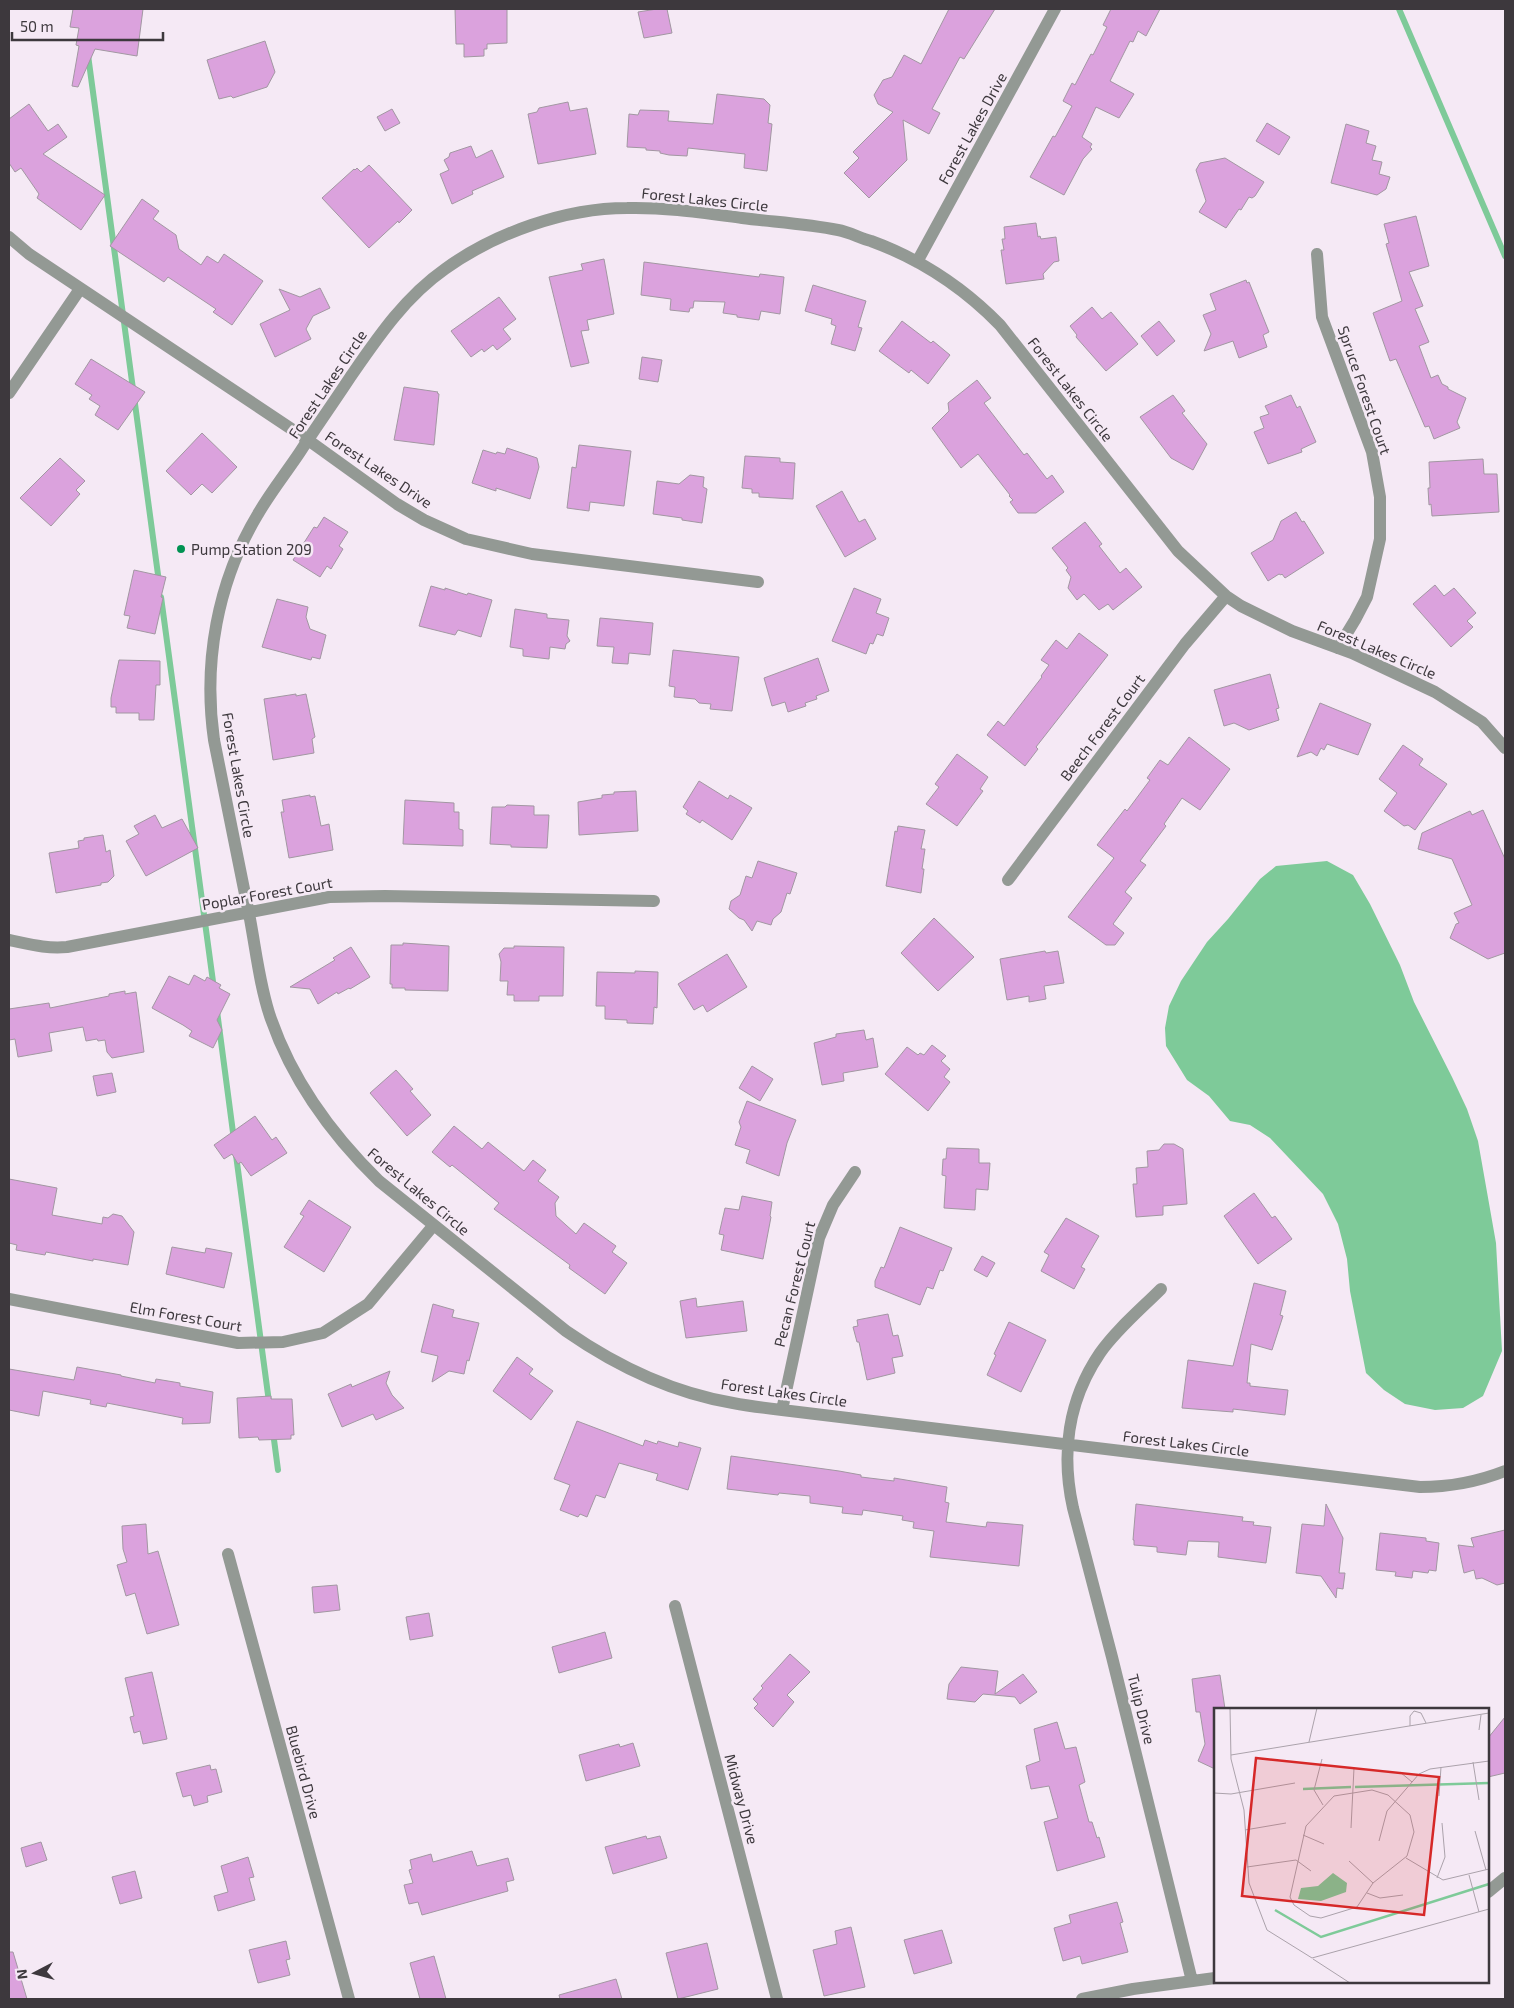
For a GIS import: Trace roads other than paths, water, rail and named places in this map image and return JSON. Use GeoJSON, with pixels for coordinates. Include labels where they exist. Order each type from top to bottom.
{"type":"FeatureCollection","features":[{"type":"Feature","properties":{"kind":"street","name":"Forest Lakes Drive"},"geometry":{"type":"LineString","coordinates":[[917,262],[1055,9]]}},
{"type":"Feature","properties":{"kind":"street","name":"Forest Lakes Circle"},"geometry":{"type":"LineString","coordinates":[[1505,748],[1482,722],[1435,692],[1338,648],[1292,631],[1241,606],[1226,596],[1178,552],[1000,325],[981,306],[941,275],[893,249],[840,231],[675,209],[626,208],[600,210],[578,213],[518,229],[445,268],[415,293],[383,330],[259,512],[246,535],[227,582],[217,616],[210,688],[210,713],[248,912],[271,1018],[299,1079],[321,1116],[355,1158],[379,1181],[566,1331],[597,1352],[635,1371],[681,1390],[732,1403],[782,1410],[1420,1487],[1442,1487],[1469,1483],[1505,1471]]}},
{"type":"Feature","properties":{"kind":"street","name":"Forest Lakes Drive"},"geometry":{"type":"LineString","coordinates":[[9,237],[80,289],[308,440],[397,504],[424,520],[466,538],[532,554],[758,582]]}},
{"type":"Feature","properties":{"kind":"street","name":"Spruce Forest Court"},"geometry":{"type":"LineString","coordinates":[[1317,254],[1322,317],[1372,452],[1380,497],[1380,538],[1366,597],[1356,620],[1338,648]]}},
{"type":"Feature","properties":{"kind":"street"},"geometry":{"type":"LineString","coordinates":[[9,393],[80,289]]}},
{"type":"Feature","properties":{"kind":"street","name":"Beech Forest Court"},"geometry":{"type":"LineString","coordinates":[[1008,880],[1185,644],[1226,596]]}},
{"type":"Feature","properties":{"kind":"street","name":"Poplar Forest Court"},"geometry":{"type":"LineString","coordinates":[[9,940],[50,948],[67,947],[329,897],[385,896],[654,901]]}},
{"type":"Feature","properties":{"kind":"street","name":"Pecan Forest Court"},"geometry":{"type":"LineString","coordinates":[[782,1410],[819,1238],[833,1205],[855,1172]]}},
{"type":"Feature","properties":{"kind":"street","name":"Elm Forest Court"},"geometry":{"type":"LineString","coordinates":[[9,1300],[238,1343],[283,1342],[323,1333],[368,1304],[433,1226]]}},
{"type":"Feature","properties":{"kind":"street","name":"Tulip Drive"},"geometry":{"type":"LineString","coordinates":[[1161,1289],[1101,1352],[1086,1377],[1076,1399],[1067,1445],[1069,1489],[1073,1508],[1192,1981]]}},
{"type":"Feature","properties":{"kind":"street","name":"Bluebird Drive"},"geometry":{"type":"LineString","coordinates":[[228,1554],[349,1999]]}},
{"type":"Feature","properties":{"kind":"street","name":"Midway Drive"},"geometry":{"type":"LineString","coordinates":[[675,1606],[777,1999]]}},
{"type":"Feature","properties":{"kind":"street"},"geometry":{"type":"LineString","coordinates":[[1489,1891],[1505,1878]]}},
{"type":"Feature","properties":{"kind":"street"},"geometry":{"type":"LineString","coordinates":[[1082,1999],[1133,1989],[1214,1978]]}},
{"type":"Feature","properties":{"kind":"waterway"},"geometry":{"type":"LineString","coordinates":[[1399,9],[1505,256]]}},
{"type":"Feature","properties":{"kind":"waterway"},"geometry":{"type":"LineString","coordinates":[[88,55],[159,582]]}},
{"type":"Feature","properties":{"kind":"waterway"},"geometry":{"type":"LineString","coordinates":[[161,597],[214,989]]}},
{"type":"Feature","properties":{"kind":"waterway"},"geometry":{"type":"LineString","coordinates":[[217,1011],[234,1140]]}},
{"type":"Feature","properties":{"kind":"waterway"},"geometry":{"type":"LineString","coordinates":[[236,1155],[269,1402]]}},
{"type":"Feature","properties":{"kind":"waterway"},"geometry":{"type":"LineString","coordinates":[[273,1432],[278,1470]]}},
{"type":"Feature","properties":{"kind":"place","name":"Pump Station 209"},"geometry":{"type":"Point","coordinates":[181,549]}}]}
